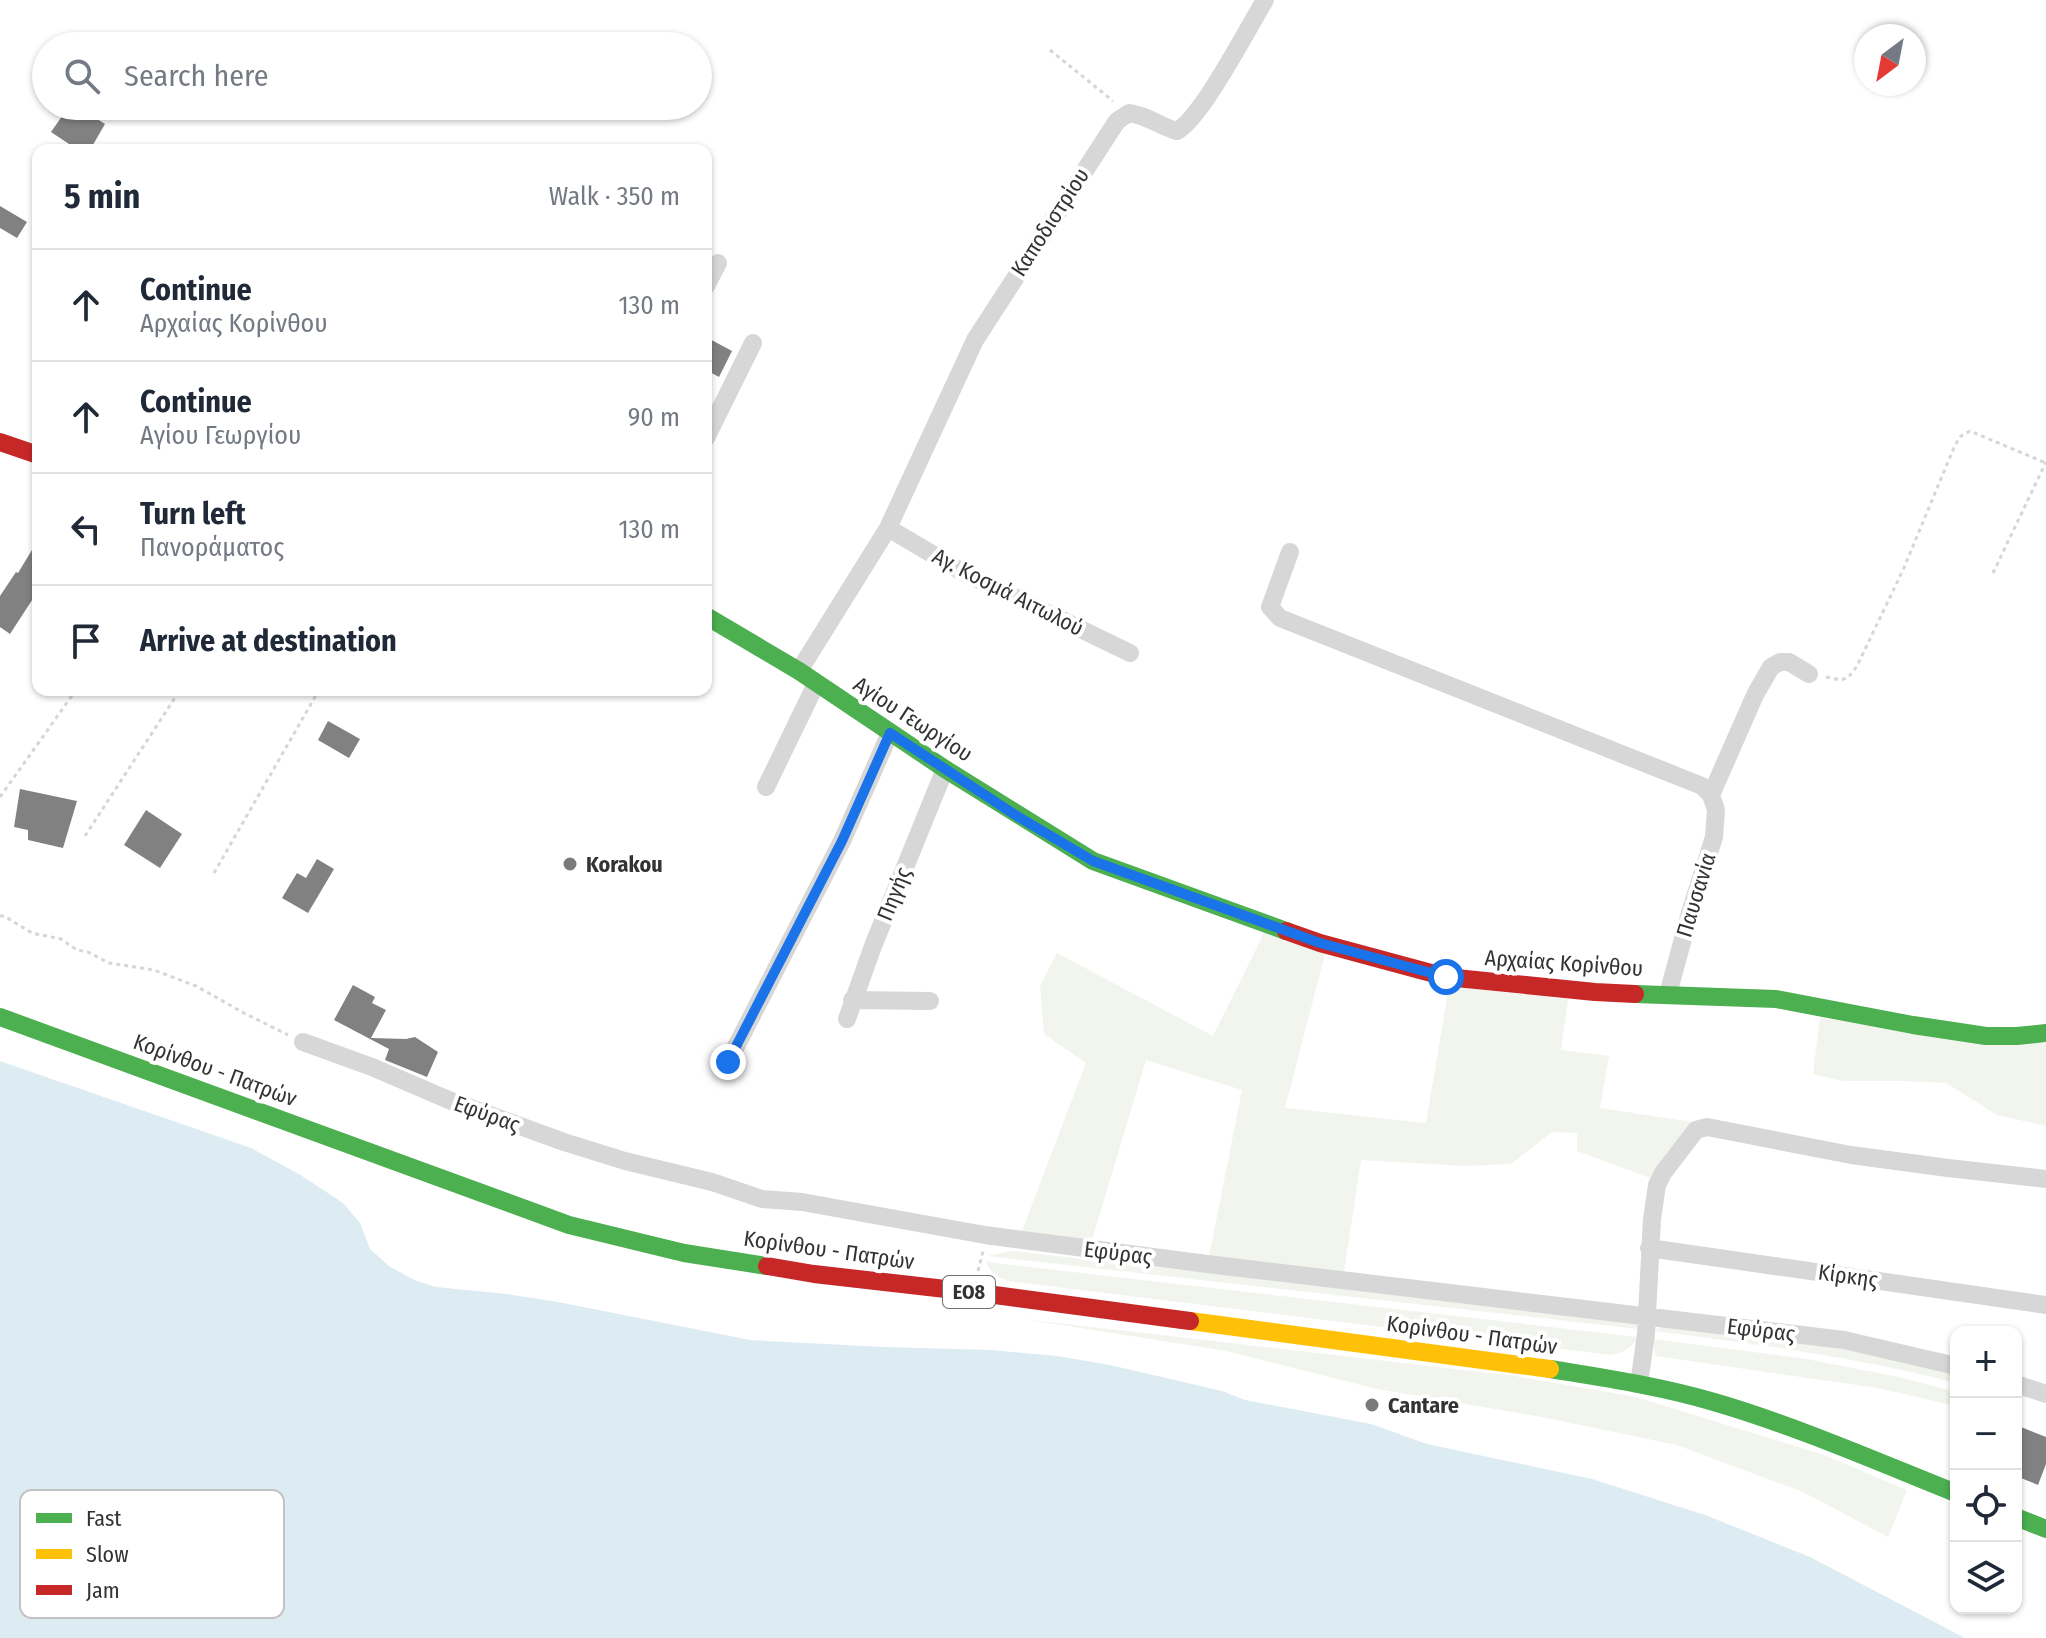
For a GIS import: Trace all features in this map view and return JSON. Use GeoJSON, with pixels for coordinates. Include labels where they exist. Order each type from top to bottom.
{"type":"FeatureCollection","features":[{"type":"Feature","properties":{"kind":"main road"},"geometry":{"type":"LineString","coordinates":[[0,442],[32,453]]}},
{"type":"Feature","properties":{"kind":"main road","name":"Αγίου Γεωργίου"},"geometry":{"type":"LineString","coordinates":[[712,620],[799,671],[945,769],[1093,861]]}},
{"type":"Feature","properties":{"kind":"main road","name":"Αρχαίας Κορίνθου"},"geometry":{"type":"LineString","coordinates":[[1093,861],[1320,943],[1429,974],[1595,992],[1776,999],[1986,1036],[2046,1033]]}},
{"type":"Feature","properties":{"kind":"main road","name":"Κορίνθου - Πατρών"},"geometry":{"type":"LineString","coordinates":[[0,1017],[569,1225],[684,1253],[814,1274],[1519,1364],[1639,1384],[1711,1401],[1777,1422],[1950,1491]]}},
{"type":"Feature","properties":{"kind":"main road"},"geometry":{"type":"LineString","coordinates":[[2022,1519],[2046,1529]]}},
{"type":"Feature","properties":{"kind":"street"},"geometry":{"type":"LineString","coordinates":[[1129,113],[1144,116],[1177,131],[1185,126],[1202,105],[1265,0]]}},
{"type":"Feature","properties":{"kind":"street","name":"Καποδιστρίου"},"geometry":{"type":"LineString","coordinates":[[799,671],[888,528],[975,340],[1117,121],[1129,113]]}},
{"type":"Feature","properties":{"kind":"street"},"geometry":{"type":"LineString","coordinates":[[712,274],[718,263]]}},
{"type":"Feature","properties":{"kind":"street"},"geometry":{"type":"LineString","coordinates":[[712,426],[753,343]]}},
{"type":"Feature","properties":{"kind":"street","name":"Αγ. Κοσμά Αιτωλού"},"geometry":{"type":"LineString","coordinates":[[888,528],[959,570],[1130,653]]}},
{"type":"Feature","properties":{"kind":"street"},"geometry":{"type":"LineString","coordinates":[[1290,552],[1270,607],[1280,618],[1702,786],[1711,795],[1755,695],[1771,667],[1780,662],[1789,662],[1809,674]]}},
{"type":"Feature","properties":{"kind":"street"},"geometry":{"type":"LineString","coordinates":[[766,787],[816,684]]}},
{"type":"Feature","properties":{"kind":"street"},"geometry":{"type":"LineString","coordinates":[[728,1062],[842,841],[890,733]]}},
{"type":"Feature","properties":{"kind":"street","name":"Πηγής"},"geometry":{"type":"LineString","coordinates":[[847,1019],[873,946],[945,769]]}},
{"type":"Feature","properties":{"kind":"street","name":"Παυσανία"},"geometry":{"type":"LineString","coordinates":[[1668,994],[1714,837],[1716,810],[1711,795]]}},
{"type":"Feature","properties":{"kind":"street"},"geometry":{"type":"LineString","coordinates":[[852,1000],[930,1001]]}},
{"type":"Feature","properties":{"kind":"street","name":"Εφύρας"},"geometry":{"type":"LineString","coordinates":[[303,1042],[508,1123],[625,1161],[712,1182],[762,1199],[802,1202],[985,1235],[1341,1281],[1844,1340],[1950,1365]]}},
{"type":"Feature","properties":{"kind":"street"},"geometry":{"type":"LineString","coordinates":[[1639,1384],[1657,1185],[1696,1130],[1707,1127],[1851,1155],[2046,1179]]}},
{"type":"Feature","properties":{"kind":"street","name":"Κίρκης"},"geometry":{"type":"LineString","coordinates":[[1649,1248],[2046,1305]]}},
{"type":"Feature","properties":{"kind":"street"},"geometry":{"type":"LineString","coordinates":[[2022,1386],[2046,1394]]}},
{"type":"Feature","properties":{"kind":"path"},"geometry":{"type":"LineString","coordinates":[[1050,50],[1129,113]]}},
{"type":"Feature","properties":{"kind":"path"},"geometry":{"type":"LineString","coordinates":[[1809,674],[1841,680],[1849,678],[1857,666],[1903,570],[1955,445],[1961,436],[1970,431],[2046,463],[1993,573]]}},
{"type":"Feature","properties":{"kind":"path"},"geometry":{"type":"LineString","coordinates":[[0,797],[72,696]]}},
{"type":"Feature","properties":{"kind":"path"},"geometry":{"type":"LineString","coordinates":[[85,836],[176,696]]}},
{"type":"Feature","properties":{"kind":"path"},"geometry":{"type":"LineString","coordinates":[[214,873],[316,696]]}},
{"type":"Feature","properties":{"kind":"path"},"geometry":{"type":"LineString","coordinates":[[0,916],[32,933],[61,939],[77,950],[109,963],[154,970],[196,986],[303,1042]]}},
{"type":"Feature","properties":{"kind":"path"},"geometry":{"type":"LineString","coordinates":[[972,1292],[985,1235]]}},
{"type":"Feature","properties":{"kind":"shaded area"},"geometry":{"type":"Polygon","coordinates":[[[1264,933],[1325,954],[1285,1108],[1426,1123],[1449,986],[1568,999],[1561,1050],[1609,1056],[1600,1108],[1693,1122],[1650,1178],[1577,1151],[1577,1133],[1552,1132],[1511,1164],[1465,1166],[1361,1160],[1344,1272],[1209,1257],[1242,1090],[1146,1060],[1091,1243],[1020,1236],[1086,1063],[1044,1034],[1040,986],[1057,953],[1213,1036],[1264,933]]]}},
{"type":"Feature","properties":{"kind":"shaded area"},"geometry":{"type":"Polygon","coordinates":[[[1820,1018],[2046,1043],[2046,1126],[1997,1115],[1946,1083],[1843,1081],[1813,1074],[1820,1018]]]}},
{"type":"Feature","properties":{"kind":"shaded area"},"geometry":{"type":"Polygon","coordinates":[[[0,1061],[251,1148],[343,1203],[360,1223],[370,1249],[389,1266],[414,1280],[436,1287],[558,1302],[750,1340],[992,1350],[1057,1356],[1222,1391],[1245,1400],[1371,1424],[1427,1444],[1592,1479],[1705,1515],[1810,1557],[1965,1638],[0,1638],[0,1061]]]}},
{"type":"Feature","properties":{"kind":"shaded area"},"geometry":{"type":"Polygon","coordinates":[[[1011,1251],[1629,1319],[1639,1329],[987,1256],[1011,1251]]]}},
{"type":"Feature","properties":{"kind":"shaded area"},"geometry":{"type":"Polygon","coordinates":[[[986,1262],[1638,1337],[1627,1349],[1611,1355],[1008,1281],[995,1274],[986,1262]]]}},
{"type":"Feature","properties":{"kind":"shaded area"},"geometry":{"type":"Polygon","coordinates":[[[1023,1319],[1515,1376],[1636,1397],[1824,1455],[1907,1490],[1888,1537],[1803,1492],[1677,1445],[1542,1417],[1377,1389],[1227,1351],[1023,1319]]]}},
{"type":"Feature","properties":{"kind":"shaded area"},"geometry":{"type":"Polygon","coordinates":[[[1663,1325],[1807,1342],[1950,1373],[1950,1382],[1768,1346],[1654,1331],[1663,1325]]]}},
{"type":"Feature","properties":{"kind":"shaded area"},"geometry":{"type":"Polygon","coordinates":[[[1653,1339],[1806,1359],[1950,1390],[1950,1405],[1878,1388],[1655,1356],[1653,1339]]]}},
{"type":"Feature","properties":{"kind":"building"},"geometry":{"type":"Polygon","coordinates":[[[59,120],[99,120],[105,124],[93,144],[69,144],[51,132],[59,120]]]}},
{"type":"Feature","properties":{"kind":"building"},"geometry":{"type":"Polygon","coordinates":[[[0,206],[27,222],[17,238],[0,228],[0,206]]]}},
{"type":"Feature","properties":{"kind":"building"},"geometry":{"type":"Polygon","coordinates":[[[712,340],[732,351],[719,377],[712,373],[712,340]]]}},
{"type":"Feature","properties":{"kind":"building"},"geometry":{"type":"Polygon","coordinates":[[[32,550],[32,600],[10,634],[0,627],[0,596],[32,550]]]}},
{"type":"Feature","properties":{"kind":"building"},"geometry":{"type":"Polygon","coordinates":[[[328,721],[360,739],[349,758],[318,740],[328,721]]]}},
{"type":"Feature","properties":{"kind":"building"},"geometry":{"type":"Polygon","coordinates":[[[20,789],[77,801],[63,848],[28,840],[28,830],[14,827],[20,789]]]}},
{"type":"Feature","properties":{"kind":"building"},"geometry":{"type":"Polygon","coordinates":[[[146,810],[182,834],[160,868],[124,845],[146,810]]]}},
{"type":"Feature","properties":{"kind":"building"},"geometry":{"type":"Polygon","coordinates":[[[317,859],[334,869],[308,913],[282,898],[297,873],[306,878],[317,859]]]}},
{"type":"Feature","properties":{"kind":"building"},"geometry":{"type":"Polygon","coordinates":[[[353,985],[375,997],[372,1003],[386,1010],[371,1038],[415,1037],[438,1052],[427,1077],[385,1060],[389,1049],[334,1020],[353,985]]]}},
{"type":"Feature","properties":{"kind":"building"},"geometry":{"type":"Polygon","coordinates":[[[2022,1427],[2046,1437],[2046,1464],[2038,1485],[2022,1478],[2022,1427]]]}},
{"type":"Feature","properties":{"kind":"traffic: fast"},"geometry":{"type":"LineString","coordinates":[[712,620],[799,671],[945,769],[1093,861],[1286,931]]}},
{"type":"Feature","properties":{"kind":"traffic: fast"},"geometry":{"type":"LineString","coordinates":[[1635,994],[1776,999],[1986,1036],[2046,1033]]}},
{"type":"Feature","properties":{"kind":"traffic: fast"},"geometry":{"type":"LineString","coordinates":[[0,1017],[569,1225],[684,1253],[767,1266]]}},
{"type":"Feature","properties":{"kind":"traffic: fast"},"geometry":{"type":"LineString","coordinates":[[1550,1369],[1653,1387],[1745,1411],[1950,1491]]}},
{"type":"Feature","properties":{"kind":"traffic: fast"},"geometry":{"type":"LineString","coordinates":[[2022,1519],[2046,1529]]}},
{"type":"Feature","properties":{"kind":"traffic: slow"},"geometry":{"type":"LineString","coordinates":[[1190,1321],[1550,1369]]}},
{"type":"Feature","properties":{"kind":"traffic: jam"},"geometry":{"type":"LineString","coordinates":[[0,442],[32,453]]}},
{"type":"Feature","properties":{"kind":"traffic: jam"},"geometry":{"type":"LineString","coordinates":[[1286,931],[1446,977],[1635,994]]}},
{"type":"Feature","properties":{"kind":"traffic: jam"},"geometry":{"type":"LineString","coordinates":[[767,1266],[1190,1321]]}},
{"type":"Feature","properties":{"kind":"place","name":"Korakou"},"geometry":{"type":"Point","coordinates":[570,864]}},
{"type":"Feature","properties":{"kind":"place","name":"Cantare"},"geometry":{"type":"Point","coordinates":[1372,1405]}},
{"type":"Feature","properties":{"kind":"route"},"geometry":{"type":"LineString","coordinates":[[728,1062],[842,841],[890,733],[1017,816],[1093,861],[1320,943],[1446,977]]}}]}
